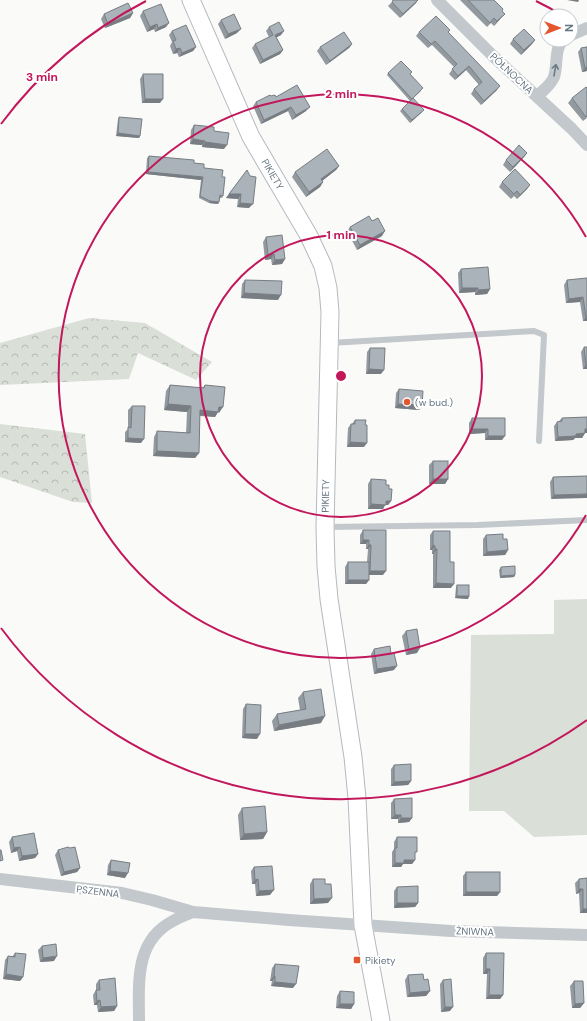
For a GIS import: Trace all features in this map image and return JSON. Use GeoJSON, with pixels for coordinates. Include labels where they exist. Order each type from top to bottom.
{"type":"FeatureCollection","features":[{"type":"Feature","properties":{"kind":"street","name":"PIKIETY"},"geometry":{"type":"LineString","coordinates":[[190,0],[251,137],[309,236],[323,266],[328,288],[330,343],[325,527],[329,599],[353,757],[357,798],[363,925],[381,1021]]}},
{"type":"Feature","properties":{"kind":"street","name":"PÓŁNOCNA"},"geometry":{"type":"LineString","coordinates":[[437,0],[493,56],[538,96],[587,145]]}},
{"type":"Feature","properties":{"kind":"street"},"geometry":{"type":"LineString","coordinates":[[538,96],[550,85],[554,76],[559,48]]}},
{"type":"Feature","properties":{"kind":"street","name":"PSZENNA"},"geometry":{"type":"LineString","coordinates":[[0,879],[122,893],[193,912],[363,925]]}},
{"type":"Feature","properties":{"kind":"street","name":"PSZENNA"},"geometry":{"type":"LineString","coordinates":[[139,1021],[141,959],[152,938],[162,928],[193,912]]}},
{"type":"Feature","properties":{"kind":"street","name":"ŻNIWNA"},"geometry":{"type":"LineString","coordinates":[[363,925],[587,935]]}},
{"type":"Feature","properties":{"kind":"lane"},"geometry":{"type":"LineString","coordinates":[[330,343],[534,332],[544,334],[539,441]]}},
{"type":"Feature","properties":{"kind":"lane"},"geometry":{"type":"LineString","coordinates":[[325,527],[478,525],[587,520]]}},
{"type":"Feature","properties":{"kind":"green space"},"geometry":{"type":"Polygon","coordinates":[[[89,318],[145,323],[212,362],[196,380],[138,353],[129,379],[0,385],[0,343],[89,318]]]}},
{"type":"Feature","properties":{"kind":"green space"},"geometry":{"type":"Polygon","coordinates":[[[0,424],[85,434],[92,503],[73,502],[0,477],[0,424]]]}},
{"type":"Feature","properties":{"kind":"green space"},"geometry":{"type":"Polygon","coordinates":[[[587,599],[587,835],[534,837],[504,811],[469,811],[471,635],[554,634],[554,600],[587,599]]]}},
{"type":"Feature","properties":{"kind":"building"},"geometry":{"type":"Polygon","coordinates":[[[393,0],[418,0],[403,14],[392,2],[393,0]]]}},
{"type":"Feature","properties":{"kind":"building"},"geometry":{"type":"Polygon","coordinates":[[[468,0],[494,0],[503,9],[502,11],[505,14],[497,21],[494,18],[490,23],[468,0]]]}},
{"type":"Feature","properties":{"kind":"building"},"geometry":{"type":"Polygon","coordinates":[[[128,3],[133,13],[108,24],[104,14],[128,3]]]}},
{"type":"Feature","properties":{"kind":"building"},"geometry":{"type":"Polygon","coordinates":[[[161,4],[169,23],[158,28],[157,24],[150,27],[143,11],[161,4]]]}},
{"type":"Feature","properties":{"kind":"building"},"geometry":{"type":"Polygon","coordinates":[[[234,14],[241,29],[228,34],[221,20],[234,14]]]}},
{"type":"Feature","properties":{"kind":"building"},"geometry":{"type":"Polygon","coordinates":[[[436,16],[450,30],[448,32],[500,86],[484,101],[474,89],[482,82],[469,66],[458,76],[452,69],[457,64],[435,41],[431,44],[419,32],[436,16]]]}},
{"type":"Feature","properties":{"kind":"building"},"geometry":{"type":"Polygon","coordinates":[[[279,22],[284,31],[275,35],[283,50],[263,60],[255,44],[273,35],[269,27],[279,22]]]}},
{"type":"Feature","properties":{"kind":"building"},"geometry":{"type":"Polygon","coordinates":[[[186,25],[196,47],[182,53],[180,48],[176,49],[173,41],[176,40],[172,31],[186,25]]]}},
{"type":"Feature","properties":{"kind":"building"},"geometry":{"type":"Polygon","coordinates":[[[524,29],[535,40],[524,50],[513,39],[524,29]]]}},
{"type":"Feature","properties":{"kind":"building"},"geometry":{"type":"Polygon","coordinates":[[[344,32],[352,44],[330,61],[320,47],[344,32]]]}},
{"type":"Feature","properties":{"kind":"building"},"geometry":{"type":"Polygon","coordinates":[[[587,47],[587,67],[585,68],[581,48],[587,47]]]}},
{"type":"Feature","properties":{"kind":"building"},"geometry":{"type":"Polygon","coordinates":[[[401,61],[412,72],[410,74],[423,88],[412,99],[388,73],[401,61]]]}},
{"type":"Feature","properties":{"kind":"building"},"geometry":{"type":"Polygon","coordinates":[[[143,74],[163,74],[163,99],[145,99],[143,74]]]}},
{"type":"Feature","properties":{"kind":"building"},"geometry":{"type":"Polygon","coordinates":[[[297,85],[310,107],[296,115],[291,107],[264,120],[256,102],[270,95],[275,95],[276,97],[297,85]]]}},
{"type":"Feature","properties":{"kind":"building"},"geometry":{"type":"Polygon","coordinates":[[[586,87],[587,116],[586,117],[572,98],[586,87]]]}},
{"type":"Feature","properties":{"kind":"building"},"geometry":{"type":"Polygon","coordinates":[[[413,98],[424,110],[412,120],[402,109],[413,98]]]}},
{"type":"Feature","properties":{"kind":"building"},"geometry":{"type":"Polygon","coordinates":[[[119,117],[142,119],[140,136],[118,133],[119,117]]]}},
{"type":"Feature","properties":{"kind":"building"},"geometry":{"type":"Polygon","coordinates":[[[194,125],[214,127],[214,131],[229,133],[227,145],[193,139],[194,125]]]}},
{"type":"Feature","properties":{"kind":"building"},"geometry":{"type":"Polygon","coordinates":[[[519,145],[527,153],[513,167],[506,160],[519,145]]]}},
{"type":"Feature","properties":{"kind":"building"},"geometry":{"type":"Polygon","coordinates":[[[327,149],[339,166],[321,179],[323,182],[309,192],[295,172],[327,149]]]}},
{"type":"Feature","properties":{"kind":"building"},"geometry":{"type":"Polygon","coordinates":[[[149,156],[194,160],[194,163],[204,164],[204,168],[223,170],[222,177],[225,177],[223,196],[220,195],[219,202],[210,201],[200,196],[203,177],[148,172],[149,156]]]}},
{"type":"Feature","properties":{"kind":"building"},"geometry":{"type":"Polygon","coordinates":[[[515,169],[530,185],[520,195],[517,191],[514,194],[502,182],[515,169]]]}},
{"type":"Feature","properties":{"kind":"building"},"geometry":{"type":"Polygon","coordinates":[[[247,170],[250,176],[256,177],[253,204],[240,203],[241,194],[229,194],[247,170]]]}},
{"type":"Feature","properties":{"kind":"building"},"geometry":{"type":"Polygon","coordinates":[[[369,216],[372,221],[378,218],[385,231],[360,245],[350,227],[369,216]]]}},
{"type":"Feature","properties":{"kind":"building"},"geometry":{"type":"Polygon","coordinates":[[[282,235],[285,259],[275,260],[274,254],[268,255],[266,237],[282,235]]]}},
{"type":"Feature","properties":{"kind":"building"},"geometry":{"type":"Polygon","coordinates":[[[488,267],[490,289],[478,290],[478,288],[462,288],[461,269],[488,267]]]}},
{"type":"Feature","properties":{"kind":"building"},"geometry":{"type":"Polygon","coordinates":[[[587,278],[586,317],[583,297],[569,299],[567,280],[587,278]]]}},
{"type":"Feature","properties":{"kind":"building"},"geometry":{"type":"Polygon","coordinates":[[[245,280],[282,281],[281,295],[244,293],[245,280]]]}},
{"type":"Feature","properties":{"kind":"building"},"geometry":{"type":"Polygon","coordinates":[[[584,347],[587,347],[586,365],[584,347]]]}},
{"type":"Feature","properties":{"kind":"building"},"geometry":{"type":"Polygon","coordinates":[[[370,348],[385,348],[384,370],[369,369],[370,348]]]}},
{"type":"Feature","properties":{"kind":"building"},"geometry":{"type":"Polygon","coordinates":[[[170,385],[204,388],[205,385],[225,387],[223,407],[219,407],[218,412],[200,410],[199,453],[157,451],[157,431],[190,433],[191,406],[168,404],[170,385]]]}},
{"type":"Feature","properties":{"kind":"building"},"geometry":{"type":"Polygon","coordinates":[[[399,389],[423,391],[422,405],[398,404],[399,389]]]}},
{"type":"Feature","properties":{"kind":"building"},"geometry":{"type":"Polygon","coordinates":[[[132,406],[145,406],[144,439],[128,438],[128,427],[131,428],[132,406]]]}},
{"type":"Feature","properties":{"kind":"building"},"geometry":{"type":"Polygon","coordinates":[[[587,417],[587,429],[585,429],[585,433],[576,434],[576,436],[558,437],[557,422],[562,421],[562,418],[587,417]]]}},
{"type":"Feature","properties":{"kind":"building"},"geometry":{"type":"Polygon","coordinates":[[[472,418],[505,418],[505,436],[488,436],[488,429],[472,429],[472,418]]]}},
{"type":"Feature","properties":{"kind":"building"},"geometry":{"type":"Polygon","coordinates":[[[355,420],[366,420],[365,425],[367,425],[367,443],[350,442],[351,424],[355,424],[355,420]]]}},
{"type":"Feature","properties":{"kind":"building"},"geometry":{"type":"Polygon","coordinates":[[[433,461],[448,461],[448,479],[433,479],[433,461]]]}},
{"type":"Feature","properties":{"kind":"building"},"geometry":{"type":"Polygon","coordinates":[[[587,476],[587,494],[554,495],[553,477],[587,476]]]}},
{"type":"Feature","properties":{"kind":"building"},"geometry":{"type":"Polygon","coordinates":[[[371,479],[386,480],[386,485],[389,485],[389,489],[392,489],[391,501],[386,501],[386,505],[371,504],[371,479]]]}},
{"type":"Feature","properties":{"kind":"building"},"geometry":{"type":"Polygon","coordinates":[[[363,530],[386,530],[386,571],[370,571],[371,545],[369,545],[369,540],[363,540],[363,530]]]}},
{"type":"Feature","properties":{"kind":"building"},"geometry":{"type":"Polygon","coordinates":[[[433,531],[450,531],[450,562],[454,562],[454,584],[436,583],[437,549],[435,549],[435,546],[433,545],[433,531]]]}},
{"type":"Feature","properties":{"kind":"building"},"geometry":{"type":"Polygon","coordinates":[[[503,534],[503,539],[507,539],[508,550],[487,552],[486,535],[503,534]]]}},
{"type":"Feature","properties":{"kind":"building"},"geometry":{"type":"Polygon","coordinates":[[[348,562],[369,562],[369,580],[348,580],[348,562]]]}},
{"type":"Feature","properties":{"kind":"building"},"geometry":{"type":"Polygon","coordinates":[[[515,566],[515,575],[501,576],[501,567],[515,566]]]}},
{"type":"Feature","properties":{"kind":"building"},"geometry":{"type":"Polygon","coordinates":[[[457,585],[469,585],[469,596],[457,596],[457,585]]]}},
{"type":"Feature","properties":{"kind":"building"},"geometry":{"type":"Polygon","coordinates":[[[417,629],[420,648],[409,650],[406,631],[417,629]]]}},
{"type":"Feature","properties":{"kind":"building"},"geometry":{"type":"Polygon","coordinates":[[[390,646],[391,654],[394,653],[397,666],[377,669],[374,649],[390,646]]]}},
{"type":"Feature","properties":{"kind":"building"},"geometry":{"type":"Polygon","coordinates":[[[321,689],[325,716],[279,725],[277,714],[306,709],[303,692],[321,689]]]}},
{"type":"Feature","properties":{"kind":"building"},"geometry":{"type":"Polygon","coordinates":[[[246,704],[261,705],[260,734],[245,734],[246,704]]]}},
{"type":"Feature","properties":{"kind":"building"},"geometry":{"type":"Polygon","coordinates":[[[411,764],[411,781],[394,782],[394,765],[411,764]]]}},
{"type":"Feature","properties":{"kind":"building"},"geometry":{"type":"Polygon","coordinates":[[[412,798],[412,818],[401,818],[401,815],[395,815],[394,799],[412,798]]]}},
{"type":"Feature","properties":{"kind":"building"},"geometry":{"type":"Polygon","coordinates":[[[265,806],[267,832],[244,834],[242,808],[265,806]]]}},
{"type":"Feature","properties":{"kind":"building"},"geometry":{"type":"Polygon","coordinates":[[[34,833],[38,854],[22,856],[20,847],[14,848],[12,837],[34,833]]]}},
{"type":"Feature","properties":{"kind":"building"},"geometry":{"type":"Polygon","coordinates":[[[397,837],[417,837],[417,852],[415,852],[415,860],[404,860],[404,863],[395,863],[397,837]]]}},
{"type":"Feature","properties":{"kind":"building"},"geometry":{"type":"Polygon","coordinates":[[[68,847],[75,847],[80,868],[64,872],[58,850],[68,847]]]}},
{"type":"Feature","properties":{"kind":"building"},"geometry":{"type":"Polygon","coordinates":[[[0,850],[3,860],[0,861],[0,850]]]}},
{"type":"Feature","properties":{"kind":"building"},"geometry":{"type":"Polygon","coordinates":[[[111,860],[130,863],[128,873],[110,871],[111,860]]]}},
{"type":"Feature","properties":{"kind":"building"},"geometry":{"type":"Polygon","coordinates":[[[272,866],[274,890],[259,891],[258,879],[255,880],[254,867],[272,866]]]}},
{"type":"Feature","properties":{"kind":"building"},"geometry":{"type":"Polygon","coordinates":[[[466,872],[500,872],[500,892],[466,892],[466,872]]]}},
{"type":"Feature","properties":{"kind":"building"},"geometry":{"type":"Polygon","coordinates":[[[587,878],[587,909],[583,909],[583,889],[579,889],[579,879],[587,878]]]}},
{"type":"Feature","properties":{"kind":"building"},"geometry":{"type":"Polygon","coordinates":[[[313,879],[325,879],[325,884],[331,884],[332,898],[314,899],[313,879]]]}},
{"type":"Feature","properties":{"kind":"building"},"geometry":{"type":"Polygon","coordinates":[[[418,886],[418,903],[397,903],[397,887],[418,886]]]}},
{"type":"Feature","properties":{"kind":"building"},"geometry":{"type":"Polygon","coordinates":[[[56,944],[57,956],[43,958],[42,946],[56,944]]]}},
{"type":"Feature","properties":{"kind":"building"},"geometry":{"type":"Polygon","coordinates":[[[15,953],[26,954],[23,977],[6,974],[8,956],[15,957],[15,953]]]}},
{"type":"Feature","properties":{"kind":"building"},"geometry":{"type":"Polygon","coordinates":[[[486,953],[504,953],[503,995],[489,995],[490,969],[486,969],[486,953]]]}},
{"type":"Feature","properties":{"kind":"building"},"geometry":{"type":"Polygon","coordinates":[[[275,964],[299,966],[296,984],[275,982],[275,964]]]}},
{"type":"Feature","properties":{"kind":"building"},"geometry":{"type":"Polygon","coordinates":[[[423,974],[424,980],[428,979],[430,991],[410,993],[408,975],[423,974]]]}},
{"type":"Feature","properties":{"kind":"building"},"geometry":{"type":"Polygon","coordinates":[[[115,978],[117,1006],[101,1007],[100,1000],[97,1001],[96,990],[100,990],[99,980],[115,978]]]}},
{"type":"Feature","properties":{"kind":"building"},"geometry":{"type":"Polygon","coordinates":[[[451,979],[453,1007],[445,1007],[443,980],[451,979]]]}},
{"type":"Feature","properties":{"kind":"building"},"geometry":{"type":"Polygon","coordinates":[[[574,981],[583,981],[584,1003],[575,1004],[574,981]]]}},
{"type":"Feature","properties":{"kind":"building"},"geometry":{"type":"Polygon","coordinates":[[[340,991],[354,992],[354,1004],[340,1004],[340,991]]]}},
{"type":"Feature","properties":{"kind":"place","name":"(w bud.)"},"geometry":{"type":"Point","coordinates":[407,402]}},
{"type":"Feature","properties":{"kind":"place","name":"Pikiety"},"geometry":{"type":"Point","coordinates":[357,960]}}]}
